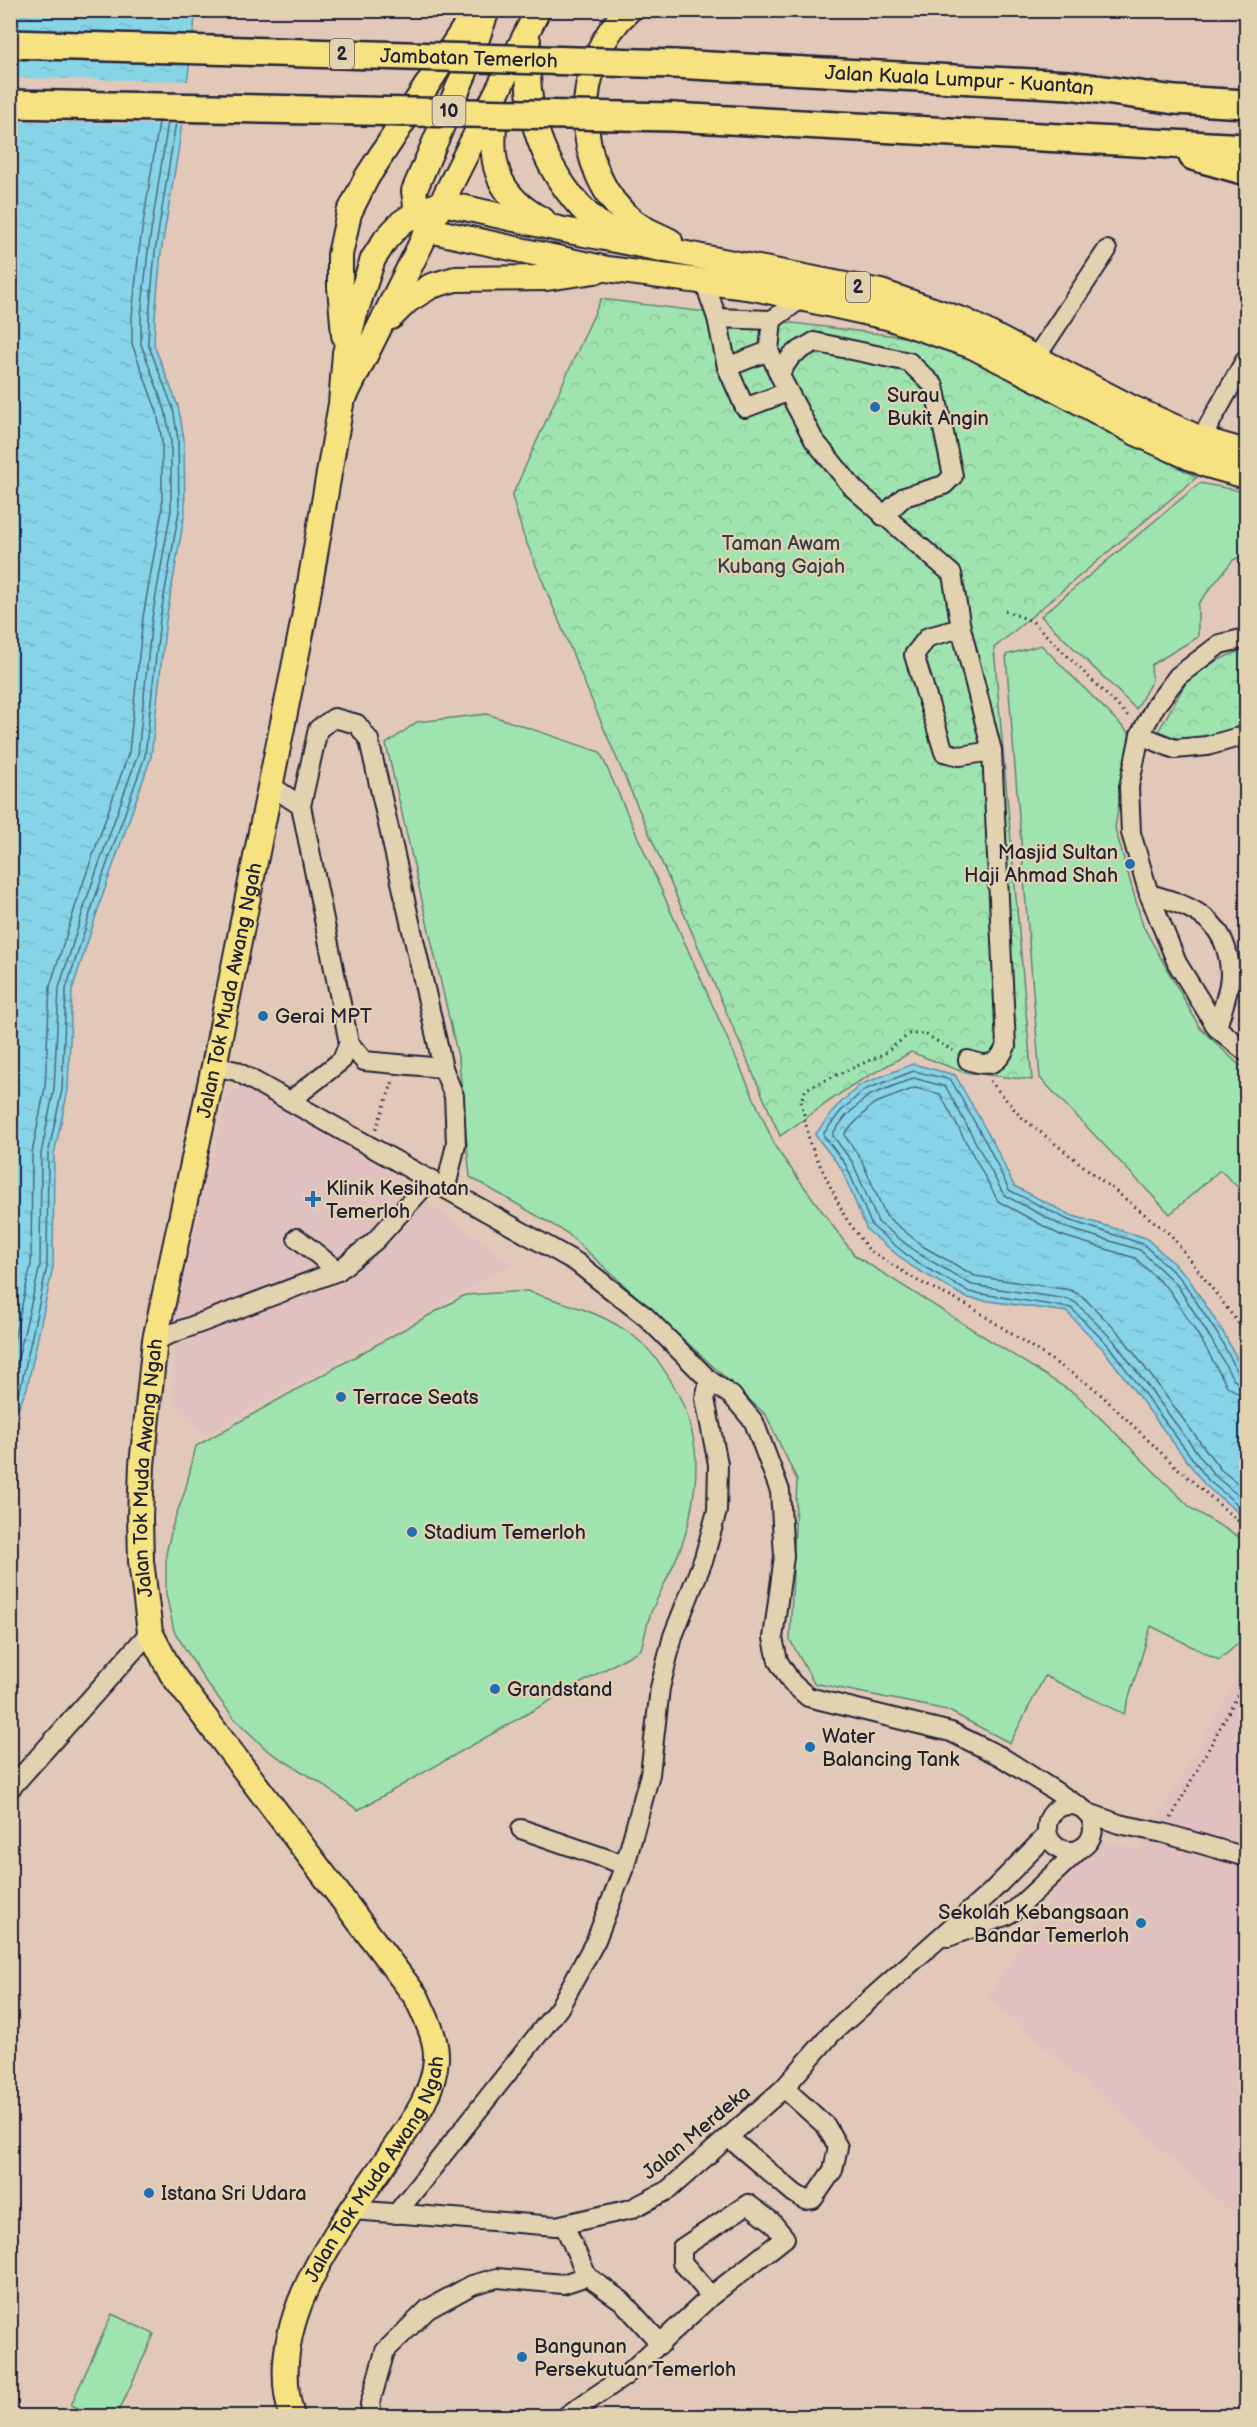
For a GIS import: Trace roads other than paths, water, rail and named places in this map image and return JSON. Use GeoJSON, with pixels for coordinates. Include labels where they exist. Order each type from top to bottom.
{"type":"FeatureCollection","features":[{"type":"Feature","properties":{"kind":"highway","name":"Jambatan Temerloh"},"geometry":{"type":"LineString","coordinates":[[10,44],[674,64]]}},
{"type":"Feature","properties":{"kind":"highway","name":"Jalan Kuala Lumpur - Kuantan"},"geometry":{"type":"LineString","coordinates":[[674,64],[1069,85],[1174,100],[1246,104]]}},
{"type":"Feature","properties":{"kind":"highway"},"geometry":{"type":"LineString","coordinates":[[10,105],[673,117],[1246,148]]}},
{"type":"Feature","properties":{"kind":"highway"},"geometry":{"type":"LineString","coordinates":[[1168,143],[1185,154],[1246,171]]}},
{"type":"Feature","properties":{"kind":"main road"},"geometry":{"type":"LineString","coordinates":[[345,352],[340,255],[349,213],[367,177],[476,10]]}},
{"type":"Feature","properties":{"kind":"main road","name":"10"},"geometry":{"type":"LineString","coordinates":[[488,10],[465,72],[414,191],[423,221],[443,203],[533,20]]}},
{"type":"Feature","properties":{"kind":"main road"},"geometry":{"type":"LineString","coordinates":[[629,10],[613,26],[602,43],[589,82],[586,123],[596,169],[611,198],[634,223],[696,254]]}},
{"type":"Feature","properties":{"kind":"main road"},"geometry":{"type":"LineString","coordinates":[[533,20],[529,98],[536,135],[550,168],[574,201],[601,227],[640,244]]}},
{"type":"Feature","properties":{"kind":"main road"},"geometry":{"type":"LineString","coordinates":[[500,88],[491,141],[494,162],[500,179],[510,195],[524,210],[559,229]]}},
{"type":"Feature","properties":{"kind":"main road","name":"2"},"geometry":{"type":"LineString","coordinates":[[443,203],[559,229],[881,292],[965,321],[1130,407],[1201,439],[1246,452]]}},
{"type":"Feature","properties":{"kind":"main road"},"geometry":{"type":"LineString","coordinates":[[423,221],[607,269],[704,281]]}},
{"type":"Feature","properties":{"kind":"main road","name":"Jalan Tok Muda Awang Ngah"},"geometry":{"type":"LineString","coordinates":[[292,2416],[284,2380],[287,2340],[297,2307],[352,2210],[419,2112],[430,2087],[436,2058],[431,2028],[417,1998],[172,1674],[150,1632],[145,1602],[140,1517],[146,1414],[155,1340],[214,1066],[304,618],[341,404],[345,352],[373,260],[386,239],[401,222],[423,221],[382,326],[341,404]]}},
{"type":"Feature","properties":{"kind":"main road"},"geometry":{"type":"LineString","coordinates":[[382,326],[408,302],[431,286],[455,279],[547,278],[607,269]]}},
{"type":"Feature","properties":{"kind":"main road","name":"2"},"geometry":{"type":"LineString","coordinates":[[704,281],[754,288],[887,317],[972,346],[1136,433],[1207,465],[1246,476]]}},
{"type":"Feature","properties":{"kind":"street"},"geometry":{"type":"LineString","coordinates":[[1036,357],[1107,250]]}},
{"type":"Feature","properties":{"kind":"street"},"geometry":{"type":"LineString","coordinates":[[704,281],[717,318],[727,367],[745,408],[787,392]]}},
{"type":"Feature","properties":{"kind":"street"},"geometry":{"type":"LineString","coordinates":[[717,318],[772,320],[802,298]]}},
{"type":"Feature","properties":{"kind":"street"},"geometry":{"type":"LineString","coordinates":[[772,320],[769,351],[787,392],[814,440],[854,489],[952,574],[961,628],[992,751],[1005,1046],[1001,1056],[992,1063],[981,1065],[968,1060]]}},
{"type":"Feature","properties":{"kind":"street"},"geometry":{"type":"LineString","coordinates":[[779,375],[792,355],[814,342],[909,362],[934,386],[953,476],[944,485],[904,497],[883,516]]}},
{"type":"Feature","properties":{"kind":"street"},"geometry":{"type":"LineString","coordinates":[[727,367],[769,351]]}},
{"type":"Feature","properties":{"kind":"street"},"geometry":{"type":"LineString","coordinates":[[1201,439],[1246,359]]}},
{"type":"Feature","properties":{"kind":"street"},"geometry":{"type":"LineString","coordinates":[[961,628],[928,637],[914,655],[944,752],[960,756],[992,751]]}},
{"type":"Feature","properties":{"kind":"street"},"geometry":{"type":"LineString","coordinates":[[1246,638],[1220,644],[1178,676],[1156,705],[1141,732],[1129,787],[1131,833],[1149,894],[1177,963],[1217,1028],[1246,1052]]}},
{"type":"Feature","properties":{"kind":"street"},"geometry":{"type":"LineString","coordinates":[[155,1340],[338,1271],[376,1240],[438,1183],[456,1143],[454,1096],[443,1068],[369,740],[357,724],[334,718],[318,729],[301,806],[349,1043],[364,1061],[443,1068]]}},
{"type":"Feature","properties":{"kind":"street"},"geometry":{"type":"LineString","coordinates":[[1141,732],[1175,749],[1207,746],[1246,735]]}},
{"type":"Feature","properties":{"kind":"street"},"geometry":{"type":"LineString","coordinates":[[270,785],[301,806]]}},
{"type":"Feature","properties":{"kind":"street"},"geometry":{"type":"LineString","coordinates":[[1149,894],[1192,907],[1215,926],[1227,951],[1230,976],[1217,1028]]}},
{"type":"Feature","properties":{"kind":"street"},"geometry":{"type":"LineString","coordinates":[[290,1101],[342,1060],[349,1043]]}},
{"type":"Feature","properties":{"kind":"street"},"geometry":{"type":"LineString","coordinates":[[214,1066],[236,1071],[576,1262],[646,1317],[709,1380],[732,1396],[754,1422],[780,1491],[784,1556],[773,1638],[778,1661],[792,1683],[808,1697],[951,1732],[1000,1756],[1083,1810],[1093,1826],[1090,1840],[1072,1852],[1059,1849],[1047,1835],[1048,1820],[1052,1813],[1065,1805],[1083,1810],[1119,1824],[1163,1833],[1246,1857]]}},
{"type":"Feature","properties":{"kind":"street"},"geometry":{"type":"LineString","coordinates":[[297,1238],[338,1271]]}},
{"type":"Feature","properties":{"kind":"street"},"geometry":{"type":"LineString","coordinates":[[396,2214],[559,2008],[596,1940],[625,1865],[650,1774],[660,1688],[673,1636],[704,1558],[717,1511],[718,1464],[705,1399],[709,1380]]}},
{"type":"Feature","properties":{"kind":"street"},"geometry":{"type":"LineString","coordinates":[[10,1789],[150,1632]]}},
{"type":"Feature","properties":{"kind":"street"},"geometry":{"type":"LineString","coordinates":[[1036,1780],[1052,1813]]}},
{"type":"Feature","properties":{"kind":"street"},"geometry":{"type":"LineString","coordinates":[[1093,1833],[1119,1824]]}},
{"type":"Feature","properties":{"kind":"street"},"geometry":{"type":"LineString","coordinates":[[521,1829],[625,1865]]}},
{"type":"Feature","properties":{"kind":"street","name":"Jalan Merdeka"},"geometry":{"type":"LineString","coordinates":[[352,2210],[556,2226],[631,2209],[668,2190],[784,2088],[831,2034],[938,1941],[990,1893],[1047,1835]]}},
{"type":"Feature","properties":{"kind":"street","name":"Jalan Merdeka"},"geometry":{"type":"LineString","coordinates":[[938,1941],[1005,1916],[1015,1910],[1078,1850]]}},
{"type":"Feature","properties":{"kind":"street"},"geometry":{"type":"LineString","coordinates":[[728,2137],[794,2193],[805,2200],[813,2199],[833,2170],[838,2147],[826,2126],[784,2088]]}},
{"type":"Feature","properties":{"kind":"street"},"geometry":{"type":"LineString","coordinates":[[566,2416],[625,2376],[711,2296],[785,2238],[771,2221],[748,2204],[682,2248],[682,2262],[711,2296]]}},
{"type":"Feature","properties":{"kind":"street"},"geometry":{"type":"LineString","coordinates":[[564,2225],[586,2276],[622,2301],[662,2344]]}},
{"type":"Feature","properties":{"kind":"street"},"geometry":{"type":"LineString","coordinates":[[373,2416],[370,2404],[385,2351],[429,2309],[472,2285],[497,2278],[562,2284],[586,2276]]}},
{"type":"Feature","properties":{"kind":"water"},"geometry":{"type":"Polygon","coordinates":[[[11,11],[196,11],[179,146],[161,252],[154,345],[178,406],[184,439],[185,512],[166,620],[151,757],[72,990],[68,1090],[54,1154],[53,1267],[27,1388],[11,1427],[11,11]]]}},
{"type":"Feature","properties":{"kind":"water"},"geometry":{"type":"Polygon","coordinates":[[[913,1064],[955,1075],[995,1146],[1014,1186],[1070,1215],[1146,1238],[1187,1276],[1223,1332],[1246,1376],[1246,1519],[1205,1485],[1103,1349],[1067,1312],[967,1298],[911,1266],[867,1230],[841,1168],[815,1135],[836,1107],[860,1085],[913,1064]]]}},
{"type":"Feature","properties":{"kind":"place","name":"Surau Bukit Angin"},"geometry":{"type":"Point","coordinates":[875,407]}},
{"type":"Feature","properties":{"kind":"place","name":"Masjid Sultan Haji Ahmad Shah"},"geometry":{"type":"Point","coordinates":[1130,864]}},
{"type":"Feature","properties":{"kind":"place","name":"Gerai MPT"},"geometry":{"type":"Point","coordinates":[263,1016]}},
{"type":"Feature","properties":{"kind":"place","name":"Klinik Kesihatan Temerloh"},"geometry":{"type":"Point","coordinates":[313,1199]}},
{"type":"Feature","properties":{"kind":"place","name":"Terrace Seats"},"geometry":{"type":"Point","coordinates":[341,1397]}},
{"type":"Feature","properties":{"kind":"place","name":"Stadium Temerloh"},"geometry":{"type":"Point","coordinates":[412,1532]}},
{"type":"Feature","properties":{"kind":"place","name":"Grandstand"},"geometry":{"type":"Point","coordinates":[495,1689]}},
{"type":"Feature","properties":{"kind":"place","name":"Water Balancing Tank"},"geometry":{"type":"Point","coordinates":[810,1747]}},
{"type":"Feature","properties":{"kind":"place","name":"Sekolah Kebangsaan Bandar Temerloh"},"geometry":{"type":"Point","coordinates":[1141,1923]}},
{"type":"Feature","properties":{"kind":"place","name":"Istana Sri Udara"},"geometry":{"type":"Point","coordinates":[149,2193]}},
{"type":"Feature","properties":{"kind":"place","name":"Bangunan Persekutuan Temerloh"},"geometry":{"type":"Point","coordinates":[522,2357]}},
{"type":"Feature","properties":{"kind":"park label","name":"Taman Awam Kubang Gajah"},"geometry":{"type":"Point","coordinates":[781,554]}}]}
